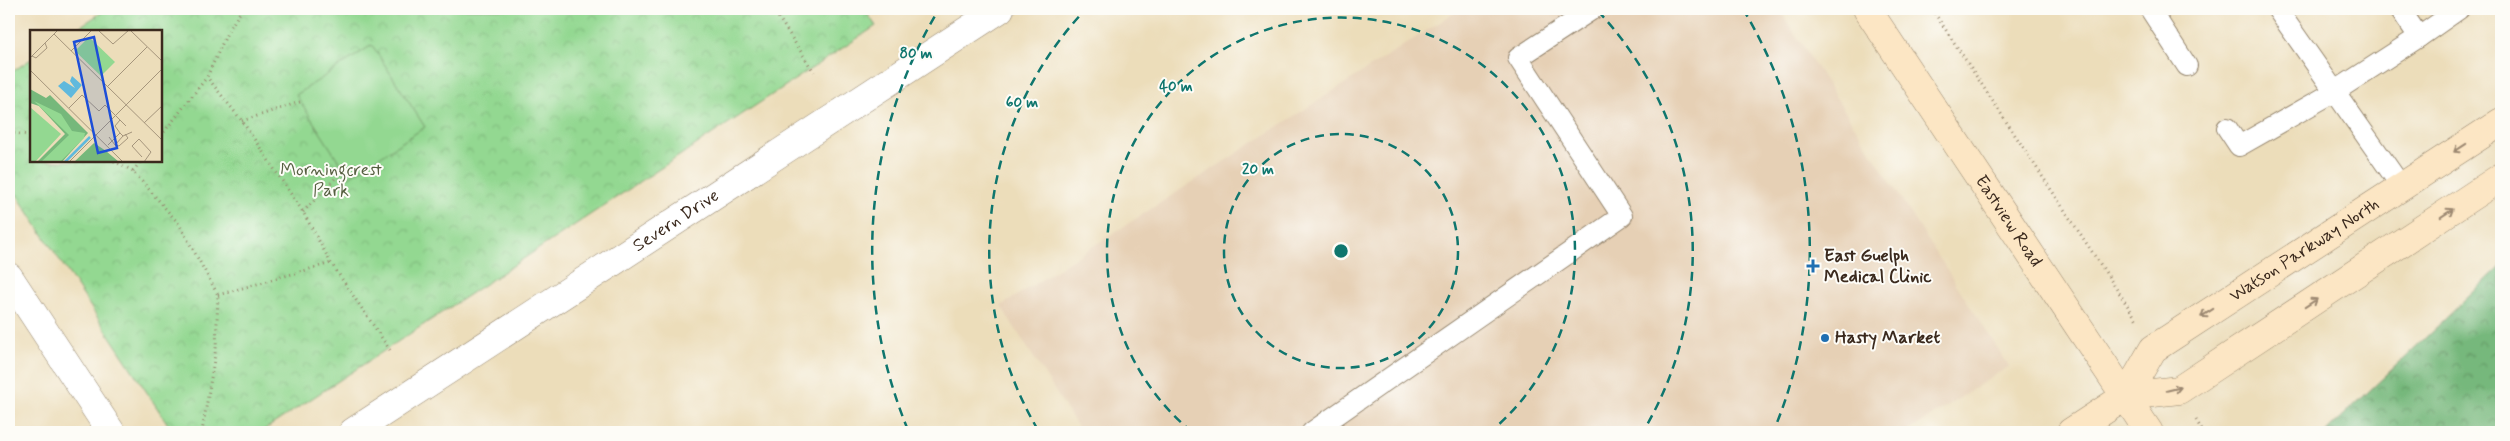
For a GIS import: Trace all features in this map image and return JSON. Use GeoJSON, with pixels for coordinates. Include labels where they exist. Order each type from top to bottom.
{"type":"FeatureCollection","features":[{"type":"Feature","properties":{"kind":"main road","name":"Eastview Road"},"geometry":{"type":"LineString","coordinates":[[1867,9],[2150,432]]}},
{"type":"Feature","properties":{"kind":"main road","name":"Watson Parkway North"},"geometry":{"type":"LineString","coordinates":[[2126,396],[2153,349],[2501,122]]}},
{"type":"Feature","properties":{"kind":"main road","name":"Watson Parkway North"},"geometry":{"type":"LineString","coordinates":[[2071,432],[2126,396],[2179,390],[2501,177]]}},
{"type":"Feature","properties":{"kind":"street","name":"Severn Drive"},"geometry":{"type":"LineString","coordinates":[[353,432],[1000,9]]}},
{"type":"Feature","properties":{"kind":"street"},"geometry":{"type":"LineString","coordinates":[[9,277],[110,432]]}},
{"type":"Feature","properties":{"kind":"lane"},"geometry":{"type":"LineString","coordinates":[[1312,432],[1622,216],[1518,58],[1593,9]]}},
{"type":"Feature","properties":{"kind":"lane"},"geometry":{"type":"LineString","coordinates":[[2150,9],[2187,66]]}},
{"type":"Feature","properties":{"kind":"lane"},"geometry":{"type":"LineString","coordinates":[[2277,9],[2401,186]]}},
{"type":"Feature","properties":{"kind":"lane"},"geometry":{"type":"LineString","coordinates":[[2400,9],[2419,37]]}},
{"type":"Feature","properties":{"kind":"lane"},"geometry":{"type":"LineString","coordinates":[[2227,128],[2239,146],[2334,92],[2459,9]]}},
{"type":"Feature","properties":{"kind":"path"},"geometry":{"type":"LineString","coordinates":[[162,135],[207,77],[227,32],[242,9]]}},
{"type":"Feature","properties":{"kind":"path"},"geometry":{"type":"LineString","coordinates":[[773,9],[814,72]]}},
{"type":"Feature","properties":{"kind":"path"},"geometry":{"type":"LineString","coordinates":[[1932,9],[2129,306],[2153,349]]}},
{"type":"Feature","properties":{"kind":"path"},"geometry":{"type":"LineString","coordinates":[[207,77],[242,121],[303,212],[331,263],[390,350]]}},
{"type":"Feature","properties":{"kind":"path"},"geometry":{"type":"LineString","coordinates":[[242,121],[300,102]]}},
{"type":"Feature","properties":{"kind":"path"},"geometry":{"type":"LineString","coordinates":[[9,133],[30,135]]}},
{"type":"Feature","properties":{"kind":"path"},"geometry":{"type":"LineString","coordinates":[[116,162],[133,172],[179,224],[218,294],[216,348],[202,432]]}},
{"type":"Feature","properties":{"kind":"path"},"geometry":{"type":"LineString","coordinates":[[133,172],[140,162]]}},
{"type":"Feature","properties":{"kind":"path"},"geometry":{"type":"LineString","coordinates":[[303,212],[344,169]]}},
{"type":"Feature","properties":{"kind":"path"},"geometry":{"type":"LineString","coordinates":[[218,294],[331,263]]}},
{"type":"Feature","properties":{"kind":"path"},"geometry":{"type":"LineString","coordinates":[[2179,390],[2203,432]]}},
{"type":"Feature","properties":{"kind":"shaded area"},"geometry":{"type":"Polygon","coordinates":[[[1460,9],[1779,9],[2009,366],[1907,432],[1081,432],[1001,306],[1460,9]]]}},
{"type":"Feature","properties":{"kind":"green space","name":"Morningcrest Park"},"geometry":{"type":"Polygon","coordinates":[[[107,9],[864,9],[876,26],[261,432],[173,432],[9,183],[9,74],[30,60],[30,162],[162,162],[162,30],[75,30],[107,9]]]}},
{"type":"Feature","properties":{"kind":"green space"},"geometry":{"type":"Polygon","coordinates":[[[372,45],[425,127],[349,177],[296,95],[372,45]]]}},
{"type":"Feature","properties":{"kind":"green space"},"geometry":{"type":"Polygon","coordinates":[[[2501,266],[2501,432],[2326,432],[2501,266]]]}},
{"type":"Feature","properties":{"kind":"place","name":"East Guelph Medical Clinic"},"geometry":{"type":"Point","coordinates":[1813,266]}},
{"type":"Feature","properties":{"kind":"place","name":"Hasty Market"},"geometry":{"type":"Point","coordinates":[1825,338]}}]}
